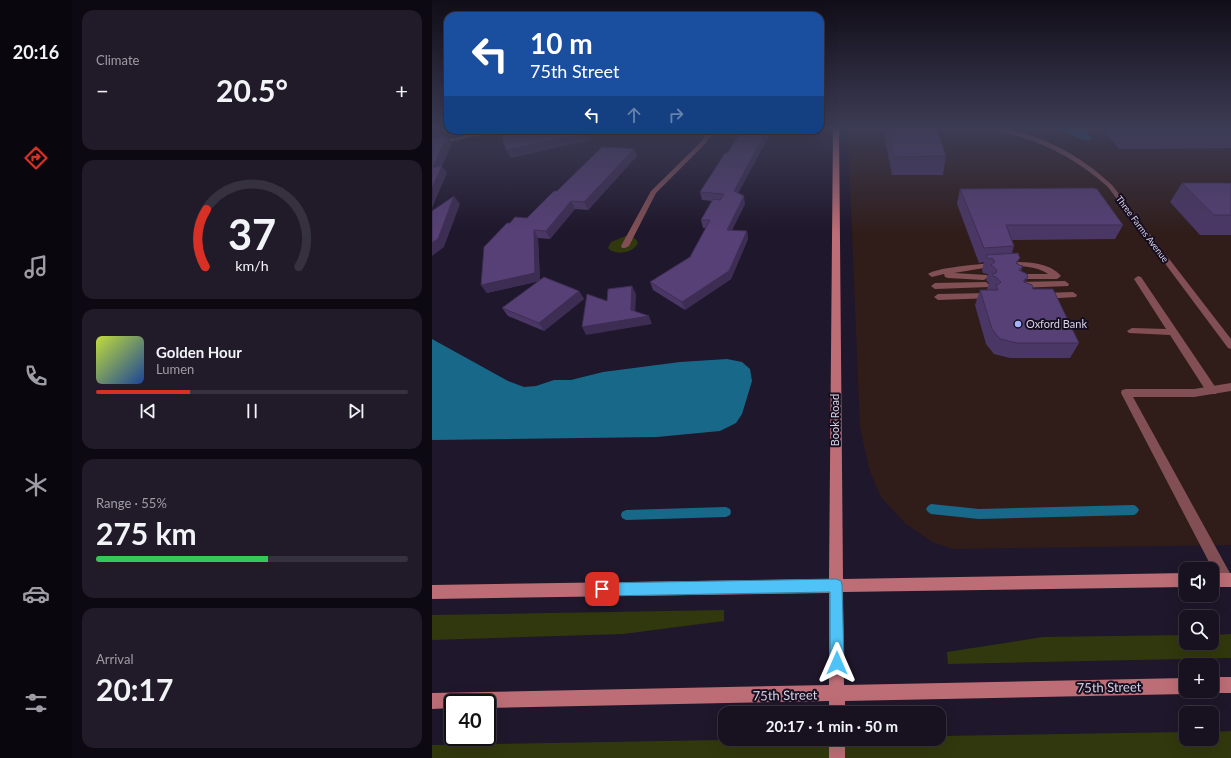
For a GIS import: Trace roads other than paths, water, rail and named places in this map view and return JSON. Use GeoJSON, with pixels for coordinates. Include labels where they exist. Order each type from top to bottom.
{"type":"FeatureCollection","features":[{"type":"Feature","properties":{"kind":"main road","name":"Book Road"},"geometry":{"type":"LineString","coordinates":[[836,162],[835,509],[837,706]]}},
{"type":"Feature","properties":{"kind":"main road"},"geometry":{"type":"LineString","coordinates":[[432,592],[1179,580]]}},
{"type":"Feature","properties":{"kind":"main road"},"geometry":{"type":"LineString","coordinates":[[1219,686],[1231,685]]}},
{"type":"Feature","properties":{"kind":"main road","name":"75th Street"},"geometry":{"type":"LineString","coordinates":[[432,701],[1179,686]]}},
{"type":"Feature","properties":{"kind":"main road"},"geometry":{"type":"LineString","coordinates":[[837,746],[837,758]]}},
{"type":"Feature","properties":{"kind":"street"},"geometry":{"type":"LineString","coordinates":[[625,246],[654,192],[684,162]]}},
{"type":"Feature","properties":{"kind":"street","name":"Three Farms Avenue"},"geometry":{"type":"LineString","coordinates":[[1082,162],[1100,176],[1110,186],[1231,346]]}},
{"type":"Feature","properties":{"kind":"street"},"geometry":{"type":"LineString","coordinates":[[935,286],[985,281],[932,274],[978,266],[1034,266],[1046,269],[1057,276],[1017,281],[1065,284]]}},
{"type":"Feature","properties":{"kind":"street"},"geometry":{"type":"LineString","coordinates":[[1138,279],[1212,391]]}},
{"type":"Feature","properties":{"kind":"street"},"geometry":{"type":"LineString","coordinates":[[1038,296],[1073,295]]}},
{"type":"Feature","properties":{"kind":"street"},"geometry":{"type":"LineString","coordinates":[[938,297],[990,296]]}},
{"type":"Feature","properties":{"kind":"street"},"geometry":{"type":"LineString","coordinates":[[1132,331],[1173,332]]}},
{"type":"Feature","properties":{"kind":"street"},"geometry":{"type":"LineString","coordinates":[[1229,580],[1126,393],[1212,391],[1231,387]]}},
{"type":"Feature","properties":{"kind":"water"},"geometry":{"type":"Polygon","coordinates":[[[432,339],[508,381],[524,387],[536,386],[554,380],[571,380],[603,372],[680,362],[727,359],[742,362],[750,369],[752,381],[742,414],[736,423],[720,431],[657,437],[432,440],[432,339]]]}},
{"type":"Feature","properties":{"kind":"waterway"},"geometry":{"type":"LineString","coordinates":[[931,509],[979,514],[1134,510]]}},
{"type":"Feature","properties":{"kind":"waterway"},"geometry":{"type":"LineString","coordinates":[[626,515],[726,512]]}},
{"type":"Feature","properties":{"kind":"place","name":"Oxford Bank"},"geometry":{"type":"Point","coordinates":[1018,324]}}]}
